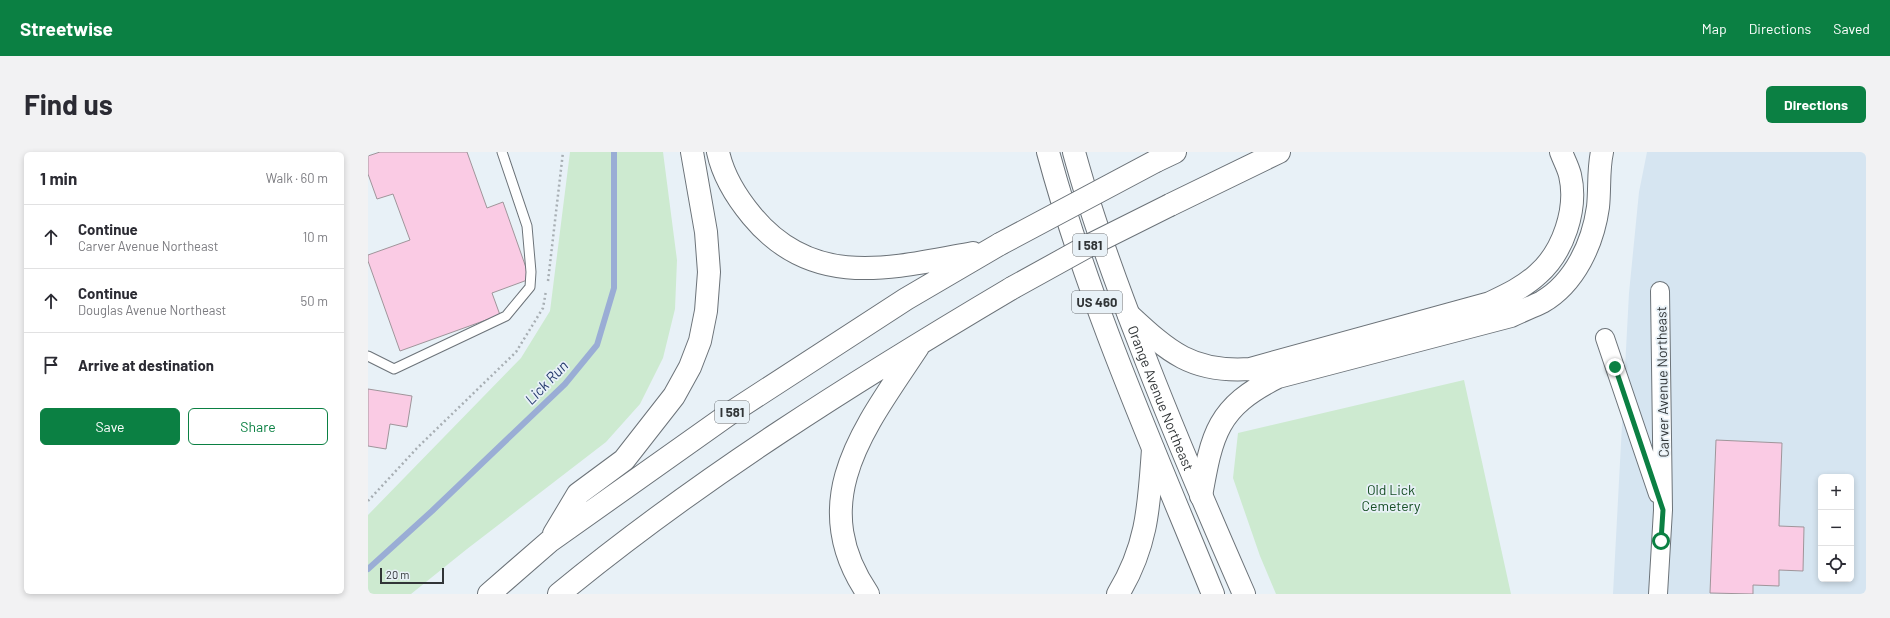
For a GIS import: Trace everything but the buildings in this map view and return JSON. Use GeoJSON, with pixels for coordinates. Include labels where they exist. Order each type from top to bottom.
{"type":"FeatureCollection","features":[{"type":"Feature","properties":{"kind":"highway"},"geometry":{"type":"LineString","coordinates":[[550,542],[578,494],[624,460],[674,396],[690,366],[700,341],[706,311],[709,272],[706,232],[692,152]]}},
{"type":"Feature","properties":{"kind":"highway"},"geometry":{"type":"LineString","coordinates":[[718,152],[732,186],[741,203],[757,222],[776,239],[792,250],[817,262],[843,268],[888,268],[994,247]]}},
{"type":"Feature","properties":{"kind":"highway","name":"Orange Avenue Northeast"},"geometry":{"type":"LineString","coordinates":[[1048,152],[1088,278],[1116,356],[1213,594]]}},
{"type":"Feature","properties":{"kind":"highway","name":"Orange Avenue Northeast"},"geometry":{"type":"LineString","coordinates":[[1074,152],[1099,233],[1129,315],[1201,496],[1244,594]]}},
{"type":"Feature","properties":{"kind":"highway","name":"I 581"},"geometry":{"type":"LineString","coordinates":[[559,594],[654,521],[750,452],[833,397],[921,342],[1012,288],[1088,246],[1170,204],[1280,152]]}},
{"type":"Feature","properties":{"kind":"highway"},"geometry":{"type":"LineString","coordinates":[[1129,315],[1154,338],[1190,362],[1208,368],[1229,371],[1250,369],[1490,302],[1515,291],[1537,275],[1548,264],[1561,241],[1569,216],[1571,198],[1570,176],[1561,152]]}},
{"type":"Feature","properties":{"kind":"highway"},"geometry":{"type":"LineString","coordinates":[[1201,496],[1209,452],[1216,433],[1226,414],[1239,400],[1256,388],[1278,377],[1511,316],[1542,302],[1556,292],[1573,273],[1586,252],[1597,212],[1599,168],[1602,152]]}},
{"type":"Feature","properties":{"kind":"highway","name":"I 581"},"geometry":{"type":"LineString","coordinates":[[489,594],[550,542],[738,408],[900,303],[994,247],[1166,157]]}},
{"type":"Feature","properties":{"kind":"highway"},"geometry":{"type":"LineString","coordinates":[[868,594],[850,563],[844,542],[841,514],[842,492],[848,465],[865,428],[921,342]]}},
{"type":"Feature","properties":{"kind":"highway"},"geometry":{"type":"LineString","coordinates":[[1118,594],[1130,574],[1139,552],[1146,527],[1153,449]]}},
{"type":"Feature","properties":{"kind":"street","name":"Carver Avenue Northeast"},"geometry":{"type":"LineString","coordinates":[[1658,594],[1663,510],[1660,291]]}},
{"type":"Feature","properties":{"kind":"street"},"geometry":{"type":"LineString","coordinates":[[1606,338],[1663,510]]}},
{"type":"Feature","properties":{"kind":"lane"},"geometry":{"type":"LineString","coordinates":[[368,356],[394,369],[506,316],[530,287],[531,272],[527,226],[502,152]]}},
{"type":"Feature","properties":{"kind":"shaded area"},"geometry":{"type":"Polygon","coordinates":[[[1647,152],[1866,152],[1866,594],[1613,594],[1629,293],[1639,192],[1647,152]]]}},
{"type":"Feature","properties":{"kind":"green space"},"geometry":{"type":"Polygon","coordinates":[[[570,152],[663,152],[677,260],[675,309],[663,358],[640,404],[606,442],[411,594],[368,594],[368,515],[521,358],[550,311],[570,152]]]}},
{"type":"Feature","properties":{"kind":"green space","name":"Old Lick Cemetery"},"geometry":{"type":"Polygon","coordinates":[[[1464,380],[1511,594],[1276,594],[1260,556],[1233,478],[1238,433],[1464,380]]]}},
{"type":"Feature","properties":{"kind":"waterway","name":"Lick Run"},"geometry":{"type":"LineString","coordinates":[[368,569],[432,511],[565,384],[597,345],[614,288],[614,152]]}},
{"type":"Feature","properties":{"kind":"route"},"geometry":{"type":"LineString","coordinates":[[1615,367],[1663,510],[1661,541]]}}]}
